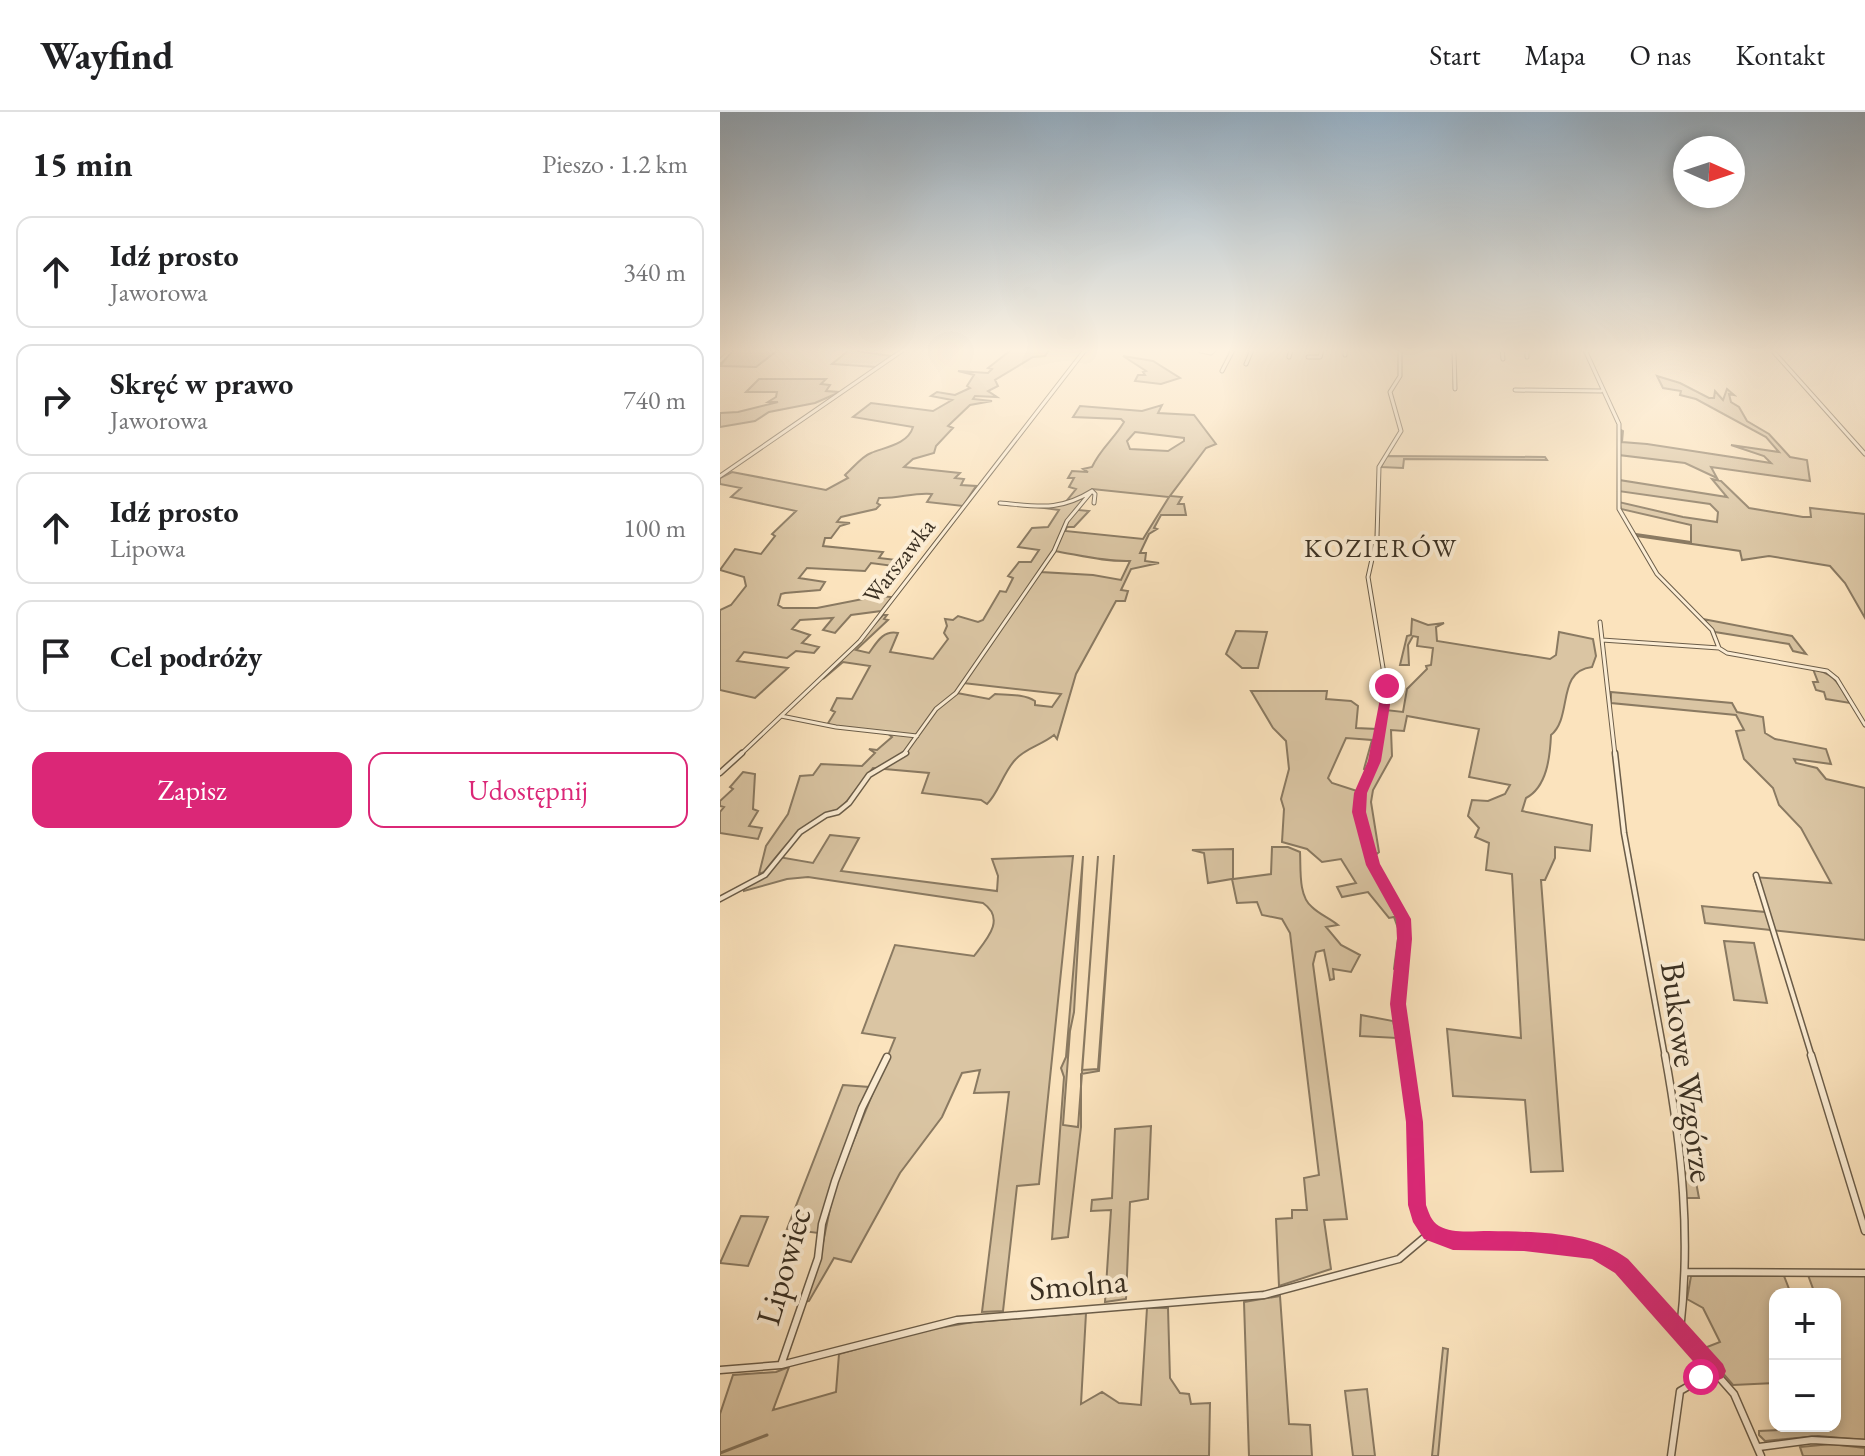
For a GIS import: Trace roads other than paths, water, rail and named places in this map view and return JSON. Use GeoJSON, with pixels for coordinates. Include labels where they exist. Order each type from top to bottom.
{"type":"FeatureCollection","features":[{"type":"Feature","properties":{"kind":"street"},"geometry":{"type":"LineString","coordinates":[[720,476],[812,413]]}},
{"type":"Feature","properties":{"kind":"street","name":"Warszawka"},"geometry":{"type":"LineString","coordinates":[[720,773],[865,635],[1037,413]]}},
{"type":"Feature","properties":{"kind":"street"},"geometry":{"type":"LineString","coordinates":[[1396,413],[1401,431],[1379,467],[1377,537],[1368,577],[1387,686],[1374,761],[1361,793],[1359,812],[1373,865],[1403,919],[1405,939],[1398,1004],[1414,1122],[1417,1205],[1422,1222],[1431,1232],[1453,1240],[1483,1238],[1592,1250],[1621,1266],[1734,1394],[1760,1452],[1812,1440],[1865,1443]]}},
{"type":"Feature","properties":{"kind":"street"},"geometry":{"type":"LineString","coordinates":[[1613,413],[1619,424],[1619,509],[1657,574],[1712,630],[1719,648]]}},
{"type":"Feature","properties":{"kind":"street"},"geometry":{"type":"LineString","coordinates":[[1828,413],[1865,454]]}},
{"type":"Feature","properties":{"kind":"street"},"geometry":{"type":"LineString","coordinates":[[1000,503],[1055,508],[1092,491]]}},
{"type":"Feature","properties":{"kind":"street"},"geometry":{"type":"LineString","coordinates":[[1092,491],[1095,494],[1094,503]]}},
{"type":"Feature","properties":{"kind":"street"},"geometry":{"type":"LineString","coordinates":[[720,899],[765,875],[800,832],[826,815],[838,812],[849,803],[869,775],[907,752],[936,709],[956,693],[1054,551],[1067,521],[1092,491]]}},
{"type":"Feature","properties":{"kind":"street","name":"Bukowe Wzgórze"},"geometry":{"type":"LineString","coordinates":[[1600,622],[1624,833],[1680,1136],[1687,1272],[1680,1331]]}},
{"type":"Feature","properties":{"kind":"street"},"geometry":{"type":"LineString","coordinates":[[1602,640],[1719,648],[1727,653],[1827,671],[1837,679],[1865,725]]}},
{"type":"Feature","properties":{"kind":"street"},"geometry":{"type":"LineString","coordinates":[[781,716],[836,727],[917,736]]}},
{"type":"Feature","properties":{"kind":"street"},"geometry":{"type":"LineString","coordinates":[[1756,875],[1865,1231]]}},
{"type":"Feature","properties":{"kind":"street","name":"Lipowiec"},"geometry":{"type":"LineString","coordinates":[[781,1365],[818,1258],[822,1224],[835,1181],[862,1108],[887,1057]]}},
{"type":"Feature","properties":{"kind":"street","name":"Smolna"},"geometry":{"type":"LineString","coordinates":[[720,1370],[781,1365],[957,1320],[1264,1295],[1399,1259],[1431,1232]]}},
{"type":"Feature","properties":{"kind":"street"},"geometry":{"type":"LineString","coordinates":[[1687,1272],[1865,1273]]}},
{"type":"Feature","properties":{"kind":"street"},"geometry":{"type":"LineString","coordinates":[[1671,1456],[1680,1391],[1715,1371]]}},
{"type":"Feature","properties":{"kind":"waterway"},"geometry":{"type":"LineString","coordinates":[[720,1453],[767,1435]]}},
{"type":"Feature","properties":{"kind":"district","name":"KOZIERÓW"},"geometry":{"type":"Point","coordinates":[1381,548]}}]}
